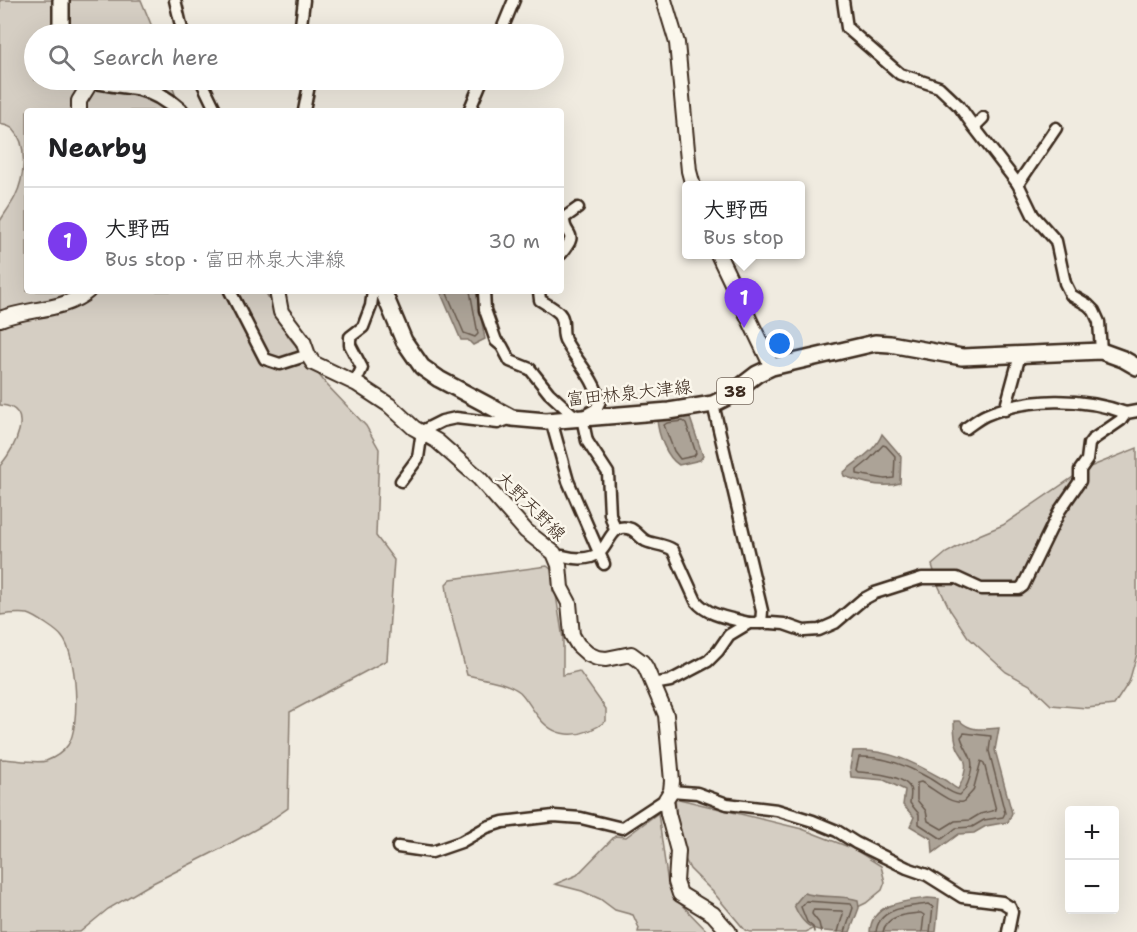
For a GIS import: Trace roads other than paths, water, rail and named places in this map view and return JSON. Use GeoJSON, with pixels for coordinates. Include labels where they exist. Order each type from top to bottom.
{"type":"FeatureCollection","features":[{"type":"Feature","properties":{"kind":"main road"},"geometry":{"type":"LineString","coordinates":[[61,0],[61,24]]}},
{"type":"Feature","properties":{"kind":"main road"},"geometry":{"type":"LineString","coordinates":[[664,0],[677,43],[692,181]]}},
{"type":"Feature","properties":{"kind":"main road"},"geometry":{"type":"LineString","coordinates":[[79,108],[79,101],[86,90]]}},
{"type":"Feature","properties":{"kind":"main road"},"geometry":{"type":"LineString","coordinates":[[147,90],[176,108]]}},
{"type":"Feature","properties":{"kind":"main road"},"geometry":{"type":"LineString","coordinates":[[720,259],[772,367]]}},
{"type":"Feature","properties":{"kind":"main road"},"geometry":{"type":"LineString","coordinates":[[0,319],[61,304],[84,294]]}},
{"type":"Feature","properties":{"kind":"main road","name":"大野天野線"},"geometry":{"type":"LineString","coordinates":[[278,294],[281,312],[303,341],[313,363],[355,383],[389,405],[414,428],[422,431],[473,473],[526,531],[554,553],[559,565],[561,588],[569,603],[572,634],[578,645],[597,658],[606,659],[631,654],[637,657],[646,668],[666,715],[672,781],[668,814],[678,852],[676,882],[680,894],[713,914],[729,932]]}},
{"type":"Feature","properties":{"kind":"main road","name":"富田林泉大津線"},"geometry":{"type":"LineString","coordinates":[[384,294],[404,341],[422,367],[439,379],[512,418],[551,420],[582,418],[669,411],[713,404],[727,397],[757,374],[772,367],[875,344],[890,344],[962,357],[1101,351],[1123,359],[1137,368]]}},
{"type":"Feature","properties":{"kind":"street"},"geometry":{"type":"LineString","coordinates":[[175,0],[181,24]]}},
{"type":"Feature","properties":{"kind":"street"},"geometry":{"type":"LineString","coordinates":[[301,24],[304,0]]}},
{"type":"Feature","properties":{"kind":"street"},"geometry":{"type":"LineString","coordinates":[[504,24],[514,0]]}},
{"type":"Feature","properties":{"kind":"street"},"geometry":{"type":"LineString","coordinates":[[843,0],[847,28],[900,74],[939,87],[959,106],[1018,184],[1033,216],[1056,241],[1065,283],[1071,295],[1094,311],[1099,322],[1101,351]]}},
{"type":"Feature","properties":{"kind":"street"},"geometry":{"type":"LineString","coordinates":[[206,90],[215,108]]}},
{"type":"Feature","properties":{"kind":"street"},"geometry":{"type":"LineString","coordinates":[[305,108],[308,90]]}},
{"type":"Feature","properties":{"kind":"street"},"geometry":{"type":"LineString","coordinates":[[470,108],[478,90]]}},
{"type":"Feature","properties":{"kind":"street"},"geometry":{"type":"LineString","coordinates":[[974,127],[983,118]]}},
{"type":"Feature","properties":{"kind":"street"},"geometry":{"type":"LineString","coordinates":[[1018,184],[1056,128]]}},
{"type":"Feature","properties":{"kind":"street"},"geometry":{"type":"LineString","coordinates":[[564,218],[578,208]]}},
{"type":"Feature","properties":{"kind":"street"},"geometry":{"type":"LineString","coordinates":[[564,223],[571,234],[571,242],[564,250]]}},
{"type":"Feature","properties":{"kind":"street"},"geometry":{"type":"LineString","coordinates":[[232,294],[264,359],[280,364],[308,356]]}},
{"type":"Feature","properties":{"kind":"street"},"geometry":{"type":"LineString","coordinates":[[355,383],[362,368],[350,345],[350,338],[363,327],[371,306],[373,294]]}},
{"type":"Feature","properties":{"kind":"street"},"geometry":{"type":"LineString","coordinates":[[483,294],[485,310],[496,341],[502,346],[510,360],[530,369],[549,393],[572,414],[582,418]]}},
{"type":"Feature","properties":{"kind":"street"},"geometry":{"type":"LineString","coordinates":[[539,294],[540,300],[559,312],[563,319],[564,337],[595,384],[600,401],[596,409],[582,418]]}},
{"type":"Feature","properties":{"kind":"street"},"geometry":{"type":"LineString","coordinates":[[1005,410],[1020,355]]}},
{"type":"Feature","properties":{"kind":"street"},"geometry":{"type":"LineString","coordinates":[[966,428],[985,415],[1033,402],[1104,404],[1132,412]]}},
{"type":"Feature","properties":{"kind":"street"},"geometry":{"type":"LineString","coordinates":[[713,404],[762,611],[761,623]]}},
{"type":"Feature","properties":{"kind":"street"},"geometry":{"type":"LineString","coordinates":[[563,556],[590,557],[600,553],[615,530],[630,529],[644,540],[668,546],[673,550],[696,601],[710,613],[749,623],[784,624],[804,631],[819,630],[835,624],[862,600],[875,593],[922,578],[957,578],[981,589],[1019,589],[1023,586],[1060,510],[1080,481],[1080,470],[1087,460],[1089,444],[1132,412]]}},
{"type":"Feature","properties":{"kind":"street"},"geometry":{"type":"LineString","coordinates":[[401,481],[418,458],[422,431],[442,421],[456,418],[498,423],[512,418]]}},
{"type":"Feature","properties":{"kind":"street"},"geometry":{"type":"LineString","coordinates":[[582,418],[586,441],[608,473],[610,514],[615,530]]}},
{"type":"Feature","properties":{"kind":"street"},"geometry":{"type":"LineString","coordinates":[[551,420],[568,481],[604,564]]}},
{"type":"Feature","properties":{"kind":"street"},"geometry":{"type":"LineString","coordinates":[[653,684],[670,681],[708,661],[729,634],[749,623]]}},
{"type":"Feature","properties":{"kind":"street"},"geometry":{"type":"LineString","coordinates":[[660,701],[670,681]]}},
{"type":"Feature","properties":{"kind":"street"},"geometry":{"type":"LineString","coordinates":[[398,847],[432,852],[461,842],[487,827],[503,822],[554,816],[581,818],[622,828],[669,795],[697,794],[727,804],[777,810],[837,831],[907,868],[927,875],[962,897],[1006,904],[1012,912],[1008,932]]}},
{"type":"Feature","properties":{"kind":"water"},"geometry":{"type":"Polygon","coordinates":[[[441,294],[477,294],[485,339],[473,345],[468,340],[461,340],[441,294]]]}},
{"type":"Feature","properties":{"kind":"water"},"geometry":{"type":"Polygon","coordinates":[[[689,415],[703,456],[700,460],[679,465],[670,457],[664,445],[657,419],[689,415]]]}},
{"type":"Feature","properties":{"kind":"water"},"geometry":{"type":"Polygon","coordinates":[[[882,434],[901,456],[900,483],[879,485],[844,476],[843,473],[875,446],[882,434]]]}},
{"type":"Feature","properties":{"kind":"water"},"geometry":{"type":"Polygon","coordinates":[[[954,721],[960,721],[973,728],[999,728],[995,750],[1012,813],[1008,822],[986,826],[974,833],[959,834],[933,853],[932,839],[910,826],[914,817],[903,805],[905,790],[884,780],[851,777],[850,768],[853,751],[889,754],[922,767],[958,789],[964,776],[965,765],[956,742],[954,721]]]}},
{"type":"Feature","properties":{"kind":"water"},"geometry":{"type":"Polygon","coordinates":[[[804,893],[858,900],[859,908],[850,932],[821,931],[803,921],[794,905],[804,893]]]}},
{"type":"Feature","properties":{"kind":"water"},"geometry":{"type":"Polygon","coordinates":[[[928,898],[939,899],[936,932],[870,932],[872,922],[883,909],[900,902],[928,898]]]}},
{"type":"Feature","properties":{"kind":"place","name":"大野西"},"geometry":{"type":"Point","coordinates":[744,328]}}]}
